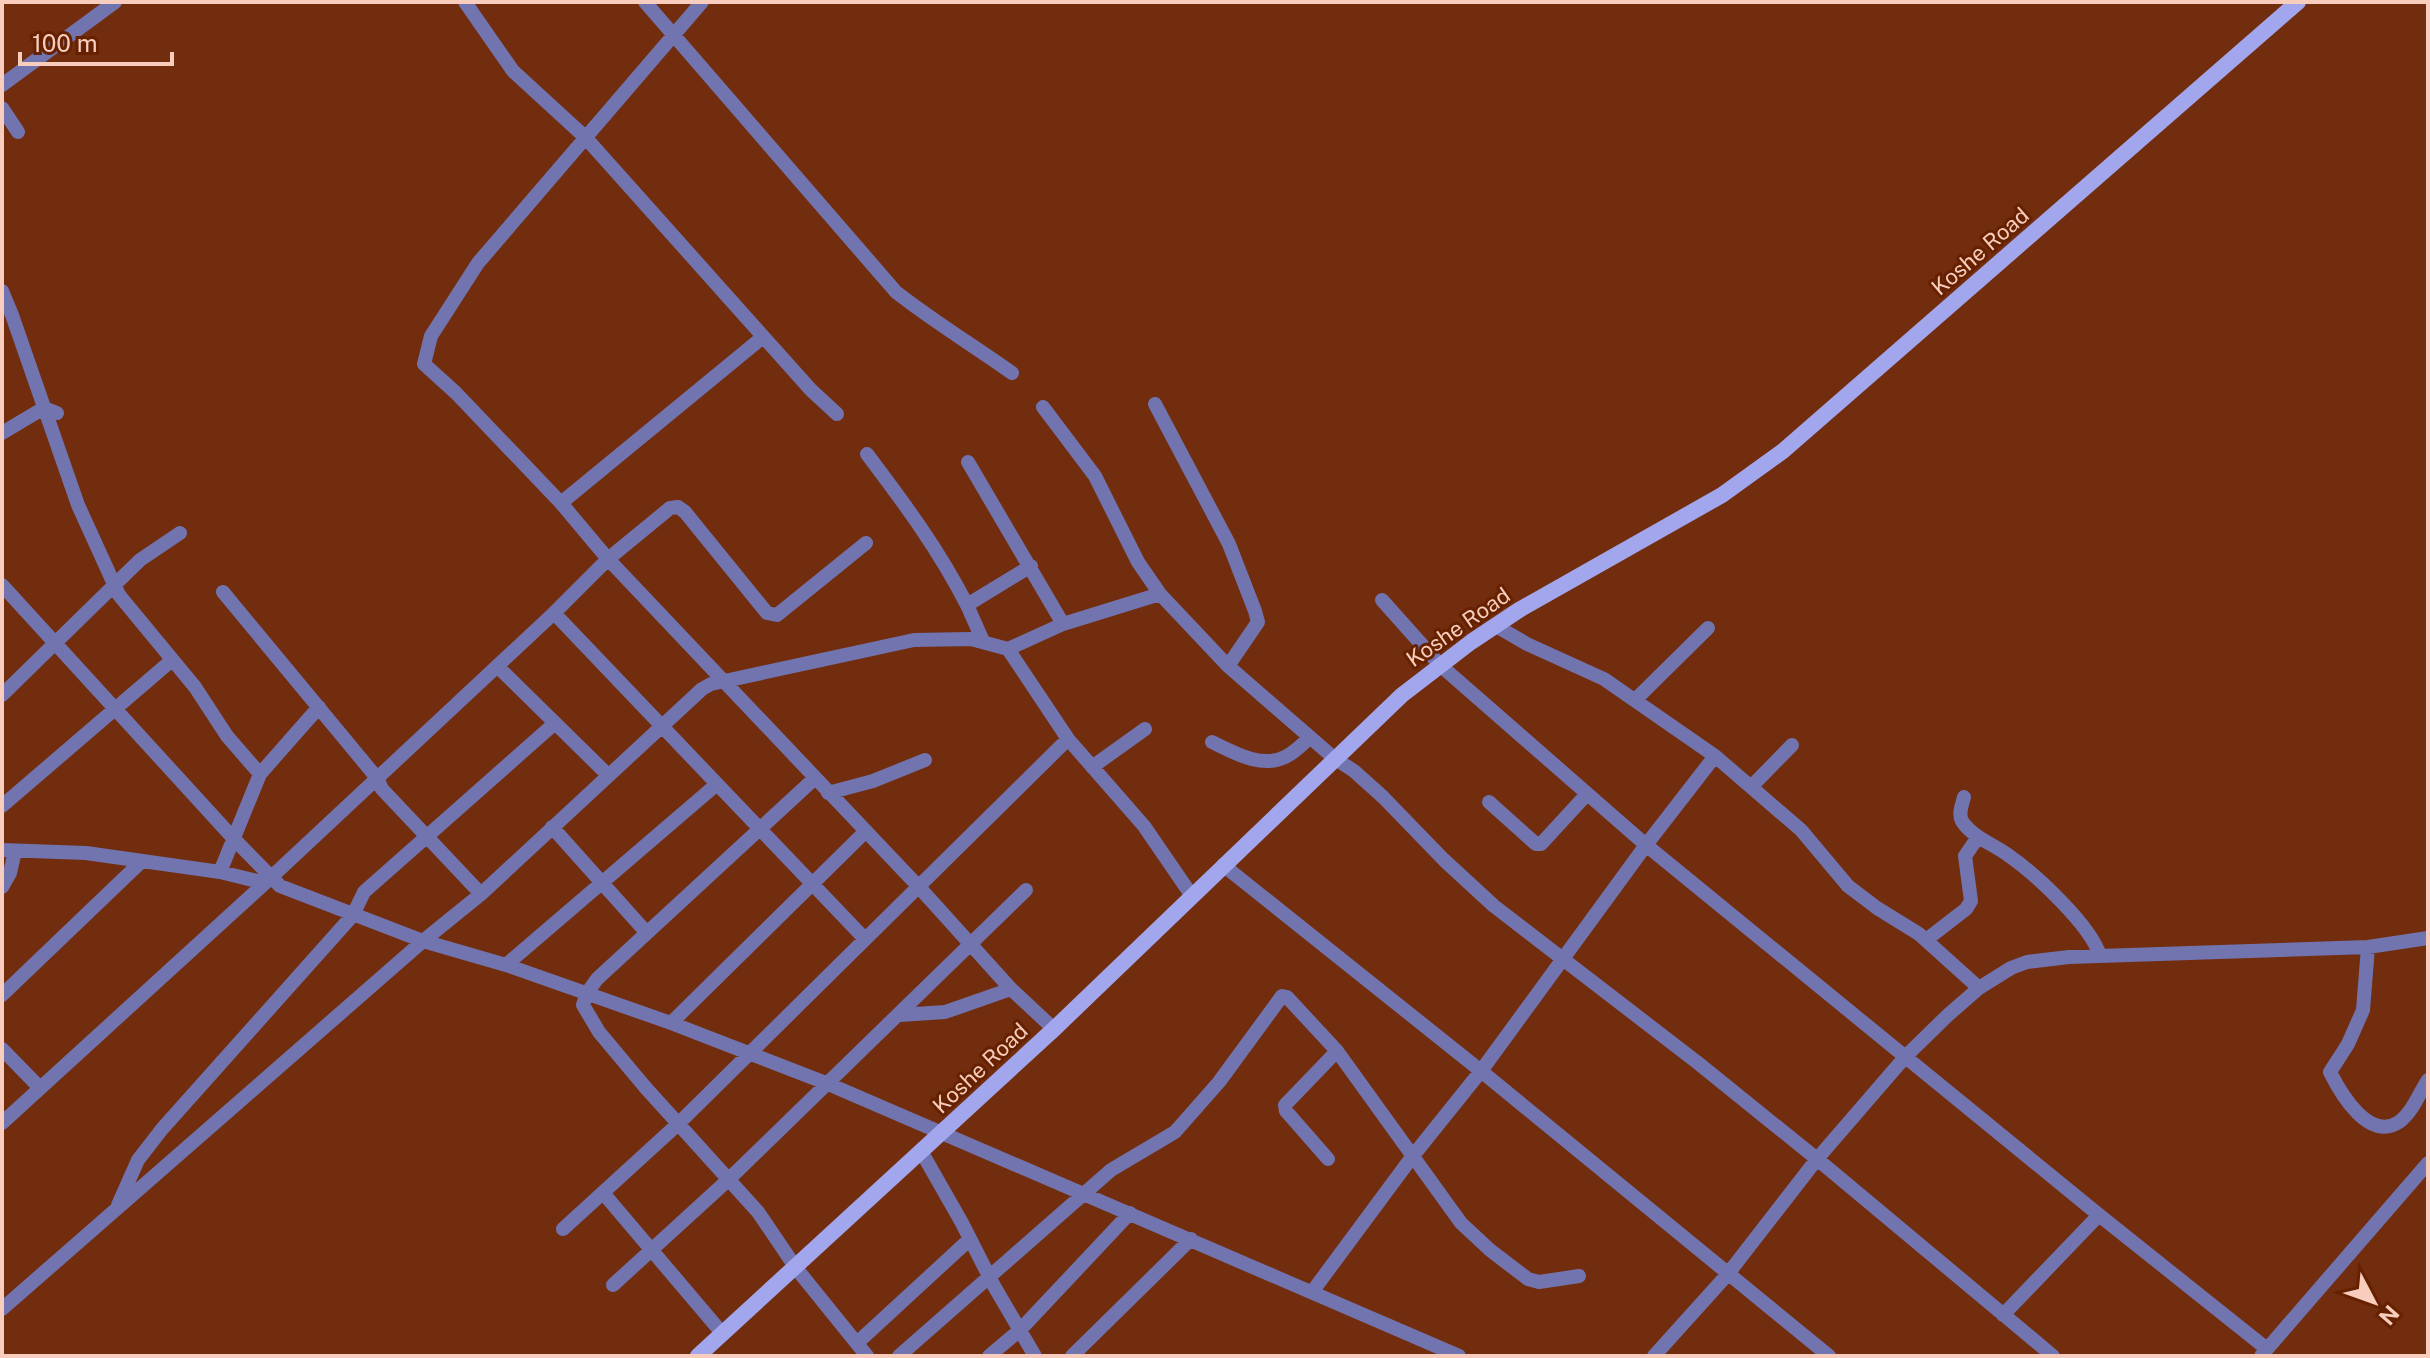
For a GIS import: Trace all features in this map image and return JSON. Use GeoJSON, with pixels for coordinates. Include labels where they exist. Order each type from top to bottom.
{"type":"FeatureCollection","features":[{"type":"Feature","properties":{"kind":"main road","name":"Koshe Road"},"geometry":{"type":"LineString","coordinates":[[698,1356],[1054,1029],[1402,695],[1496,626],[1572,578],[1722,495],[1796,440],[2298,2]]}},
{"type":"Feature","properties":{"kind":"street"},"geometry":{"type":"LineString","coordinates":[[2,85],[115,2]]}},
{"type":"Feature","properties":{"kind":"street"},"geometry":{"type":"LineString","coordinates":[[465,2],[513,71],[585,137],[811,390],[837,414]]}},
{"type":"Feature","properties":{"kind":"street"},"geometry":{"type":"LineString","coordinates":[[645,2],[896,292],[930,319],[959,335],[1012,373]]}},
{"type":"Feature","properties":{"kind":"street"},"geometry":{"type":"LineString","coordinates":[[702,2],[478,263],[431,336],[424,364],[456,393],[561,503],[608,559],[722,681],[918,886],[1011,989],[1054,1029]]}},
{"type":"Feature","properties":{"kind":"street"},"geometry":{"type":"LineString","coordinates":[[2,108],[18,132]]}},
{"type":"Feature","properties":{"kind":"street"},"geometry":{"type":"LineString","coordinates":[[2,291],[50,411],[78,505],[114,585],[127,606],[207,704],[227,736],[260,774]]}},
{"type":"Feature","properties":{"kind":"street"},"geometry":{"type":"LineString","coordinates":[[561,503],[763,337]]}},
{"type":"Feature","properties":{"kind":"street"},"geometry":{"type":"LineString","coordinates":[[1155,404],[1229,544],[1255,611],[1258,622],[1228,666]]}},
{"type":"Feature","properties":{"kind":"street"},"geometry":{"type":"LineString","coordinates":[[1043,407],[1095,476],[1138,562],[1160,594],[1228,666],[1383,797],[1435,852],[1494,906],[1817,1159],[2053,1356]]}},
{"type":"Feature","properties":{"kind":"street"},"geometry":{"type":"LineString","coordinates":[[2,433],[50,411]]}},
{"type":"Feature","properties":{"kind":"street"},"geometry":{"type":"LineString","coordinates":[[867,454],[947,565],[983,641]]}},
{"type":"Feature","properties":{"kind":"street"},"geometry":{"type":"LineString","coordinates":[[968,462],[1063,624]]}},
{"type":"Feature","properties":{"kind":"street"},"geometry":{"type":"LineString","coordinates":[[2,1123],[268,880],[608,559],[670,508],[678,507],[685,512],[767,613],[777,615],[866,543]]}},
{"type":"Feature","properties":{"kind":"street"},"geometry":{"type":"LineString","coordinates":[[2,695],[140,560],[180,533]]}},
{"type":"Feature","properties":{"kind":"street"},"geometry":{"type":"LineString","coordinates":[[967,605],[1031,566]]}},
{"type":"Feature","properties":{"kind":"street"},"geometry":{"type":"LineString","coordinates":[[2,585],[268,880]]}},
{"type":"Feature","properties":{"kind":"street"},"geometry":{"type":"LineString","coordinates":[[223,592],[377,778],[382,789],[481,894]]}},
{"type":"Feature","properties":{"kind":"street"},"geometry":{"type":"LineString","coordinates":[[1008,649],[1063,624],[1160,594]]}},
{"type":"Feature","properties":{"kind":"street"},"geometry":{"type":"LineString","coordinates":[[1382,600],[1440,665],[1646,845],[2264,1352],[2428,1163]]}},
{"type":"Feature","properties":{"kind":"street"},"geometry":{"type":"LineString","coordinates":[[554,613],[864,938]]}},
{"type":"Feature","properties":{"kind":"street"},"geometry":{"type":"LineString","coordinates":[[1496,626],[1527,644],[1604,679],[1715,756],[1801,830],[1848,886],[1926,940],[1979,988]]}},
{"type":"Feature","properties":{"kind":"street"},"geometry":{"type":"LineString","coordinates":[[1636,699],[1708,628]]}},
{"type":"Feature","properties":{"kind":"street"},"geometry":{"type":"LineString","coordinates":[[2,1309],[423,941],[481,894],[702,689],[722,681],[784,670],[900,642],[940,638],[983,641],[1008,649],[1068,739],[1144,826],[1192,896]]}},
{"type":"Feature","properties":{"kind":"street"},"geometry":{"type":"LineString","coordinates":[[2,806],[172,660]]}},
{"type":"Feature","properties":{"kind":"street"},"geometry":{"type":"LineString","coordinates":[[497,666],[608,775]]}},
{"type":"Feature","properties":{"kind":"street"},"geometry":{"type":"LineString","coordinates":[[220,872],[260,774],[319,707]]}},
{"type":"Feature","properties":{"kind":"street"},"geometry":{"type":"LineString","coordinates":[[115,1211],[138,1160],[162,1129],[353,915],[364,892],[555,723]]}},
{"type":"Feature","properties":{"kind":"street"},"geometry":{"type":"LineString","coordinates":[[1092,767],[1145,729]]}},
{"type":"Feature","properties":{"kind":"street"},"geometry":{"type":"LineString","coordinates":[[1212,742],[1260,761],[1287,757],[1310,737]]}},
{"type":"Feature","properties":{"kind":"street"},"geometry":{"type":"LineString","coordinates":[[563,1229],[678,1124],[1068,739]]}},
{"type":"Feature","properties":{"kind":"street"},"geometry":{"type":"LineString","coordinates":[[1751,787],[1792,745]]}},
{"type":"Feature","properties":{"kind":"street"},"geometry":{"type":"LineString","coordinates":[[1312,1292],[1715,756]]}},
{"type":"Feature","properties":{"kind":"street"},"geometry":{"type":"LineString","coordinates":[[828,793],[873,781],[925,760]]}},
{"type":"Feature","properties":{"kind":"street"},"geometry":{"type":"LineString","coordinates":[[815,778],[597,979],[583,1005],[593,1023],[678,1124],[758,1212],[796,1268],[867,1356]]}},
{"type":"Feature","properties":{"kind":"street"},"geometry":{"type":"LineString","coordinates":[[506,965],[717,784]]}},
{"type":"Feature","properties":{"kind":"street"},"geometry":{"type":"LineString","coordinates":[[1489,802],[1536,844],[1541,844],[1587,794]]}},
{"type":"Feature","properties":{"kind":"street"},"geometry":{"type":"LineString","coordinates":[[1964,797],[1960,815],[1962,820],[1978,837],[2019,863],[2048,890],[2090,935],[2100,956]]}},
{"type":"Feature","properties":{"kind":"street"},"geometry":{"type":"LineString","coordinates":[[552,827],[646,932]]}},
{"type":"Feature","properties":{"kind":"street"},"geometry":{"type":"LineString","coordinates":[[671,1023],[866,831]]}},
{"type":"Feature","properties":{"kind":"street"},"geometry":{"type":"LineString","coordinates":[[1926,940],[1966,909],[1971,901],[1965,856],[1978,837]]}},
{"type":"Feature","properties":{"kind":"street"},"geometry":{"type":"LineString","coordinates":[[2,887],[10,873],[9,850],[64,851],[268,880],[423,941],[587,993],[826,1083],[1459,1356]]}},
{"type":"Feature","properties":{"kind":"street"},"geometry":{"type":"LineString","coordinates":[[2,995],[142,861]]}},
{"type":"Feature","properties":{"kind":"street"},"geometry":{"type":"LineString","coordinates":[[1223,865],[1829,1356]]}},
{"type":"Feature","properties":{"kind":"street"},"geometry":{"type":"LineString","coordinates":[[613,1285],[728,1180],[1026,890]]}},
{"type":"Feature","properties":{"kind":"street"},"geometry":{"type":"LineString","coordinates":[[1654,1356],[1727,1275],[1817,1159],[1906,1056],[1979,988],[2000,973],[2027,962],[2100,956],[2368,947],[2428,938]]}},
{"type":"Feature","properties":{"kind":"street"},"geometry":{"type":"LineString","coordinates":[[2368,947],[2363,1010],[2348,1044],[2330,1072],[2365,1121],[2375,1126],[2399,1122],[2413,1106],[2428,1080]]}},
{"type":"Feature","properties":{"kind":"street"},"geometry":{"type":"LineString","coordinates":[[900,1015],[945,1012],[1011,989]]}},
{"type":"Feature","properties":{"kind":"street"},"geometry":{"type":"LineString","coordinates":[[899,1356],[1111,1170],[1175,1132],[1219,1082],[1282,996],[1287,997],[1337,1051],[1412,1157],[1474,1236],[1528,1279],[1539,1282],[1579,1276]]}},
{"type":"Feature","properties":{"kind":"street"},"geometry":{"type":"LineString","coordinates":[[2,1049],[40,1088]]}},
{"type":"Feature","properties":{"kind":"street"},"geometry":{"type":"LineString","coordinates":[[1328,1159],[1286,1111],[1285,1105],[1337,1051]]}},
{"type":"Feature","properties":{"kind":"street"},"geometry":{"type":"LineString","coordinates":[[921,1151],[1035,1356]]}},
{"type":"Feature","properties":{"kind":"street"},"geometry":{"type":"LineString","coordinates":[[604,1194],[722,1333]]}},
{"type":"Feature","properties":{"kind":"street"},"geometry":{"type":"LineString","coordinates":[[989,1356],[1021,1329],[1130,1213]]}},
{"type":"Feature","properties":{"kind":"street"},"geometry":{"type":"LineString","coordinates":[[2003,1315],[2099,1215]]}},
{"type":"Feature","properties":{"kind":"street"},"geometry":{"type":"LineString","coordinates":[[857,1343],[970,1239]]}},
{"type":"Feature","properties":{"kind":"street"},"geometry":{"type":"LineString","coordinates":[[1072,1356],[1191,1239]]}}]}
